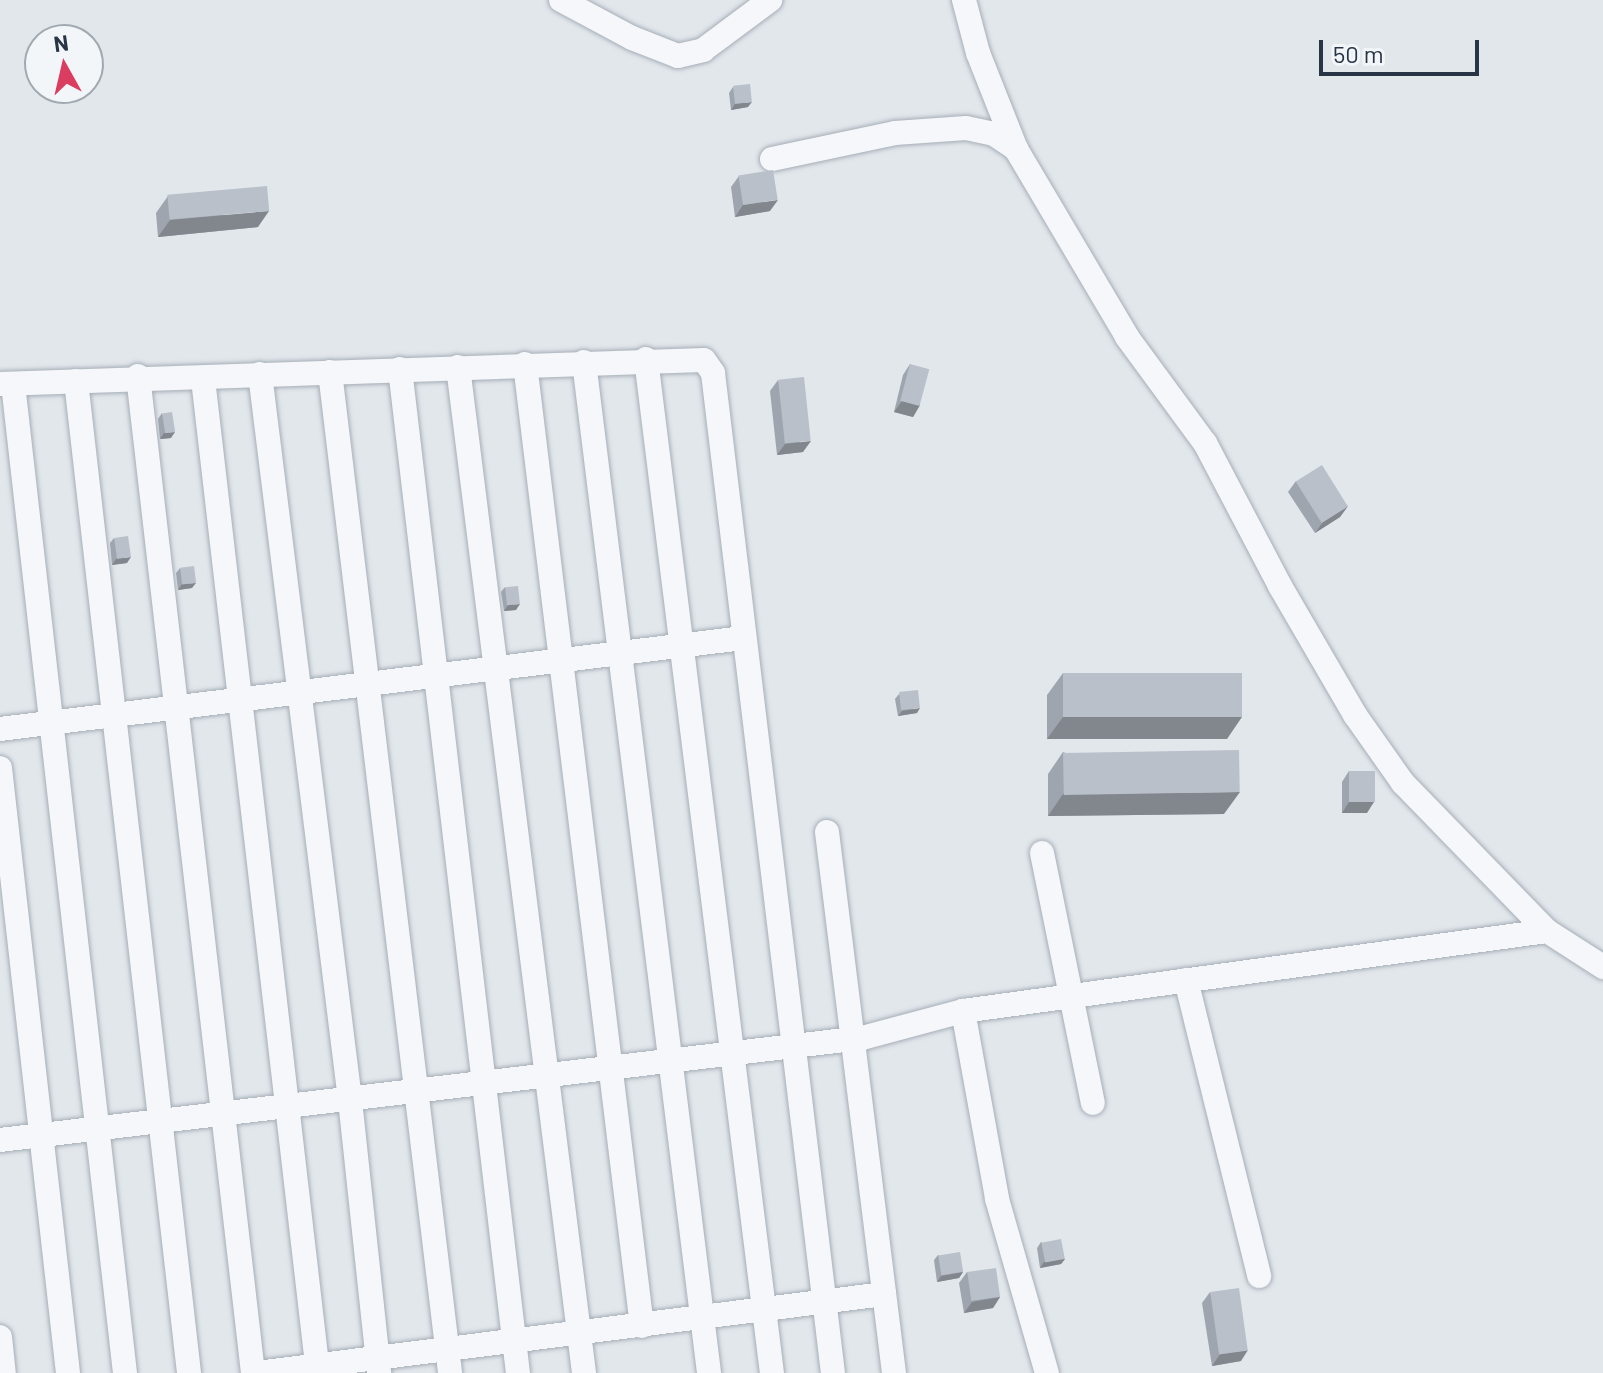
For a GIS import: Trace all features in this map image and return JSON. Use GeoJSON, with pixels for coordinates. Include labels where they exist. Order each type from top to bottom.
{"type":"FeatureCollection","features":[{"type":"Feature","properties":{"kind":"street"},"geometry":{"type":"LineString","coordinates":[[561,0],[632,38],[678,56],[703,50],[770,0]]}},
{"type":"Feature","properties":{"kind":"street"},"geometry":{"type":"LineString","coordinates":[[964,0],[978,53],[1016,149],[1127,337],[1205,443],[1355,715],[1403,783],[1547,931],[1603,967]]}},
{"type":"Feature","properties":{"kind":"street"},"geometry":{"type":"LineString","coordinates":[[772,159],[895,133],[966,128],[994,134],[1016,149]]}},
{"type":"Feature","properties":{"kind":"street"},"geometry":{"type":"LineString","coordinates":[[646,359],[772,1373]]}},
{"type":"Feature","properties":{"kind":"street"},"geometry":{"type":"LineString","coordinates":[[125,1373],[50,723],[7,384],[138,378],[203,379],[260,374],[646,359],[704,360],[713,373],[833,1373]]}},
{"type":"Feature","properties":{"kind":"street"},"geometry":{"type":"LineString","coordinates":[[584,362],[709,1373]]}},
{"type":"Feature","properties":{"kind":"street"},"geometry":{"type":"LineString","coordinates":[[525,364],[642,1326]]}},
{"type":"Feature","properties":{"kind":"street"},"geometry":{"type":"LineString","coordinates":[[458,367],[584,1373]]}},
{"type":"Feature","properties":{"kind":"street"},"geometry":{"type":"LineString","coordinates":[[400,369],[518,1373]]}},
{"type":"Feature","properties":{"kind":"street"},"geometry":{"type":"LineString","coordinates":[[330,372],[419,1091],[449,1361]]}},
{"type":"Feature","properties":{"kind":"street"},"geometry":{"type":"LineString","coordinates":[[260,374],[350,1100],[378,1366]]}},
{"type":"Feature","properties":{"kind":"street"},"geometry":{"type":"LineString","coordinates":[[138,378],[174,707],[255,1373],[449,1361],[514,1341],[884,1294]]}},
{"type":"Feature","properties":{"kind":"street"},"geometry":{"type":"LineString","coordinates":[[203,379],[284,1107],[318,1369]]}},
{"type":"Feature","properties":{"kind":"street"},"geometry":{"type":"LineString","coordinates":[[76,381],[189,1373]]}},
{"type":"Feature","properties":{"kind":"street"},"geometry":{"type":"LineString","coordinates":[[0,729],[743,638]]}},
{"type":"Feature","properties":{"kind":"street"},"geometry":{"type":"LineString","coordinates":[[0,768],[68,1373]]}},
{"type":"Feature","properties":{"kind":"street"},"geometry":{"type":"LineString","coordinates":[[827,832],[894,1373]]}},
{"type":"Feature","properties":{"kind":"street"},"geometry":{"type":"LineString","coordinates":[[1042,853],[1093,1103]]}},
{"type":"Feature","properties":{"kind":"street"},"geometry":{"type":"LineString","coordinates":[[0,1140],[853,1039],[963,1011],[1547,931]]}},
{"type":"Feature","properties":{"kind":"street"},"geometry":{"type":"LineString","coordinates":[[1186,980],[1259,1276]]}},
{"type":"Feature","properties":{"kind":"street"},"geometry":{"type":"LineString","coordinates":[[963,1011],[997,1199],[1047,1373]]}},
{"type":"Feature","properties":{"kind":"street"},"geometry":{"type":"LineString","coordinates":[[0,1337],[4,1373]]}},
{"type":"Feature","properties":{"kind":"building"},"geometry":{"type":"Polygon","coordinates":[[[750,84],[752,102],[735,104],[733,86],[750,84]]]}},
{"type":"Feature","properties":{"kind":"building"},"geometry":{"type":"Polygon","coordinates":[[[773,170],[778,200],[743,205],[738,175],[773,170]]]}},
{"type":"Feature","properties":{"kind":"building"},"geometry":{"type":"Polygon","coordinates":[[[267,186],[269,211],[170,220],[167,195],[267,186]]]}},
{"type":"Feature","properties":{"kind":"building"},"geometry":{"type":"Polygon","coordinates":[[[910,364],[929,369],[919,406],[900,401],[910,364]]]}},
{"type":"Feature","properties":{"kind":"building"},"geometry":{"type":"Polygon","coordinates":[[[804,377],[811,441],[785,443],[778,380],[804,377]]]}},
{"type":"Feature","properties":{"kind":"building"},"geometry":{"type":"Polygon","coordinates":[[[172,412],[175,432],[165,433],[162,414],[172,412]]]}},
{"type":"Feature","properties":{"kind":"building"},"geometry":{"type":"Polygon","coordinates":[[[1322,465],[1348,507],[1322,523],[1296,481],[1322,465]]]}},
{"type":"Feature","properties":{"kind":"building"},"geometry":{"type":"Polygon","coordinates":[[[128,536],[131,557],[117,559],[114,538],[128,536]]]}},
{"type":"Feature","properties":{"kind":"building"},"geometry":{"type":"Polygon","coordinates":[[[194,566],[196,583],[182,585],[180,568],[194,566]]]}},
{"type":"Feature","properties":{"kind":"building"},"geometry":{"type":"Polygon","coordinates":[[[518,586],[520,604],[507,605],[505,587],[518,586]]]}},
{"type":"Feature","properties":{"kind":"building"},"geometry":{"type":"Polygon","coordinates":[[[1063,673],[1242,673],[1242,717],[1063,717],[1063,673]]]}},
{"type":"Feature","properties":{"kind":"building"},"geometry":{"type":"Polygon","coordinates":[[[918,690],[920,708],[901,710],[899,692],[918,690]]]}},
{"type":"Feature","properties":{"kind":"building"},"geometry":{"type":"Polygon","coordinates":[[[1239,750],[1240,792],[1064,795],[1063,753],[1239,750]]]}},
{"type":"Feature","properties":{"kind":"building"},"geometry":{"type":"Polygon","coordinates":[[[1349,771],[1375,771],[1375,802],[1349,802],[1349,771]]]}},
{"type":"Feature","properties":{"kind":"building"},"geometry":{"type":"Polygon","coordinates":[[[1061,1239],[1065,1259],[1045,1262],[1041,1243],[1061,1239]]]}},
{"type":"Feature","properties":{"kind":"building"},"geometry":{"type":"Polygon","coordinates":[[[960,1252],[963,1272],[941,1275],[938,1255],[960,1252]]]}},
{"type":"Feature","properties":{"kind":"building"},"geometry":{"type":"Polygon","coordinates":[[[996,1268],[1000,1297],[971,1301],[967,1272],[996,1268]]]}},
{"type":"Feature","properties":{"kind":"building"},"geometry":{"type":"Polygon","coordinates":[[[1239,1288],[1248,1350],[1219,1354],[1210,1292],[1239,1288]]]}}]}
